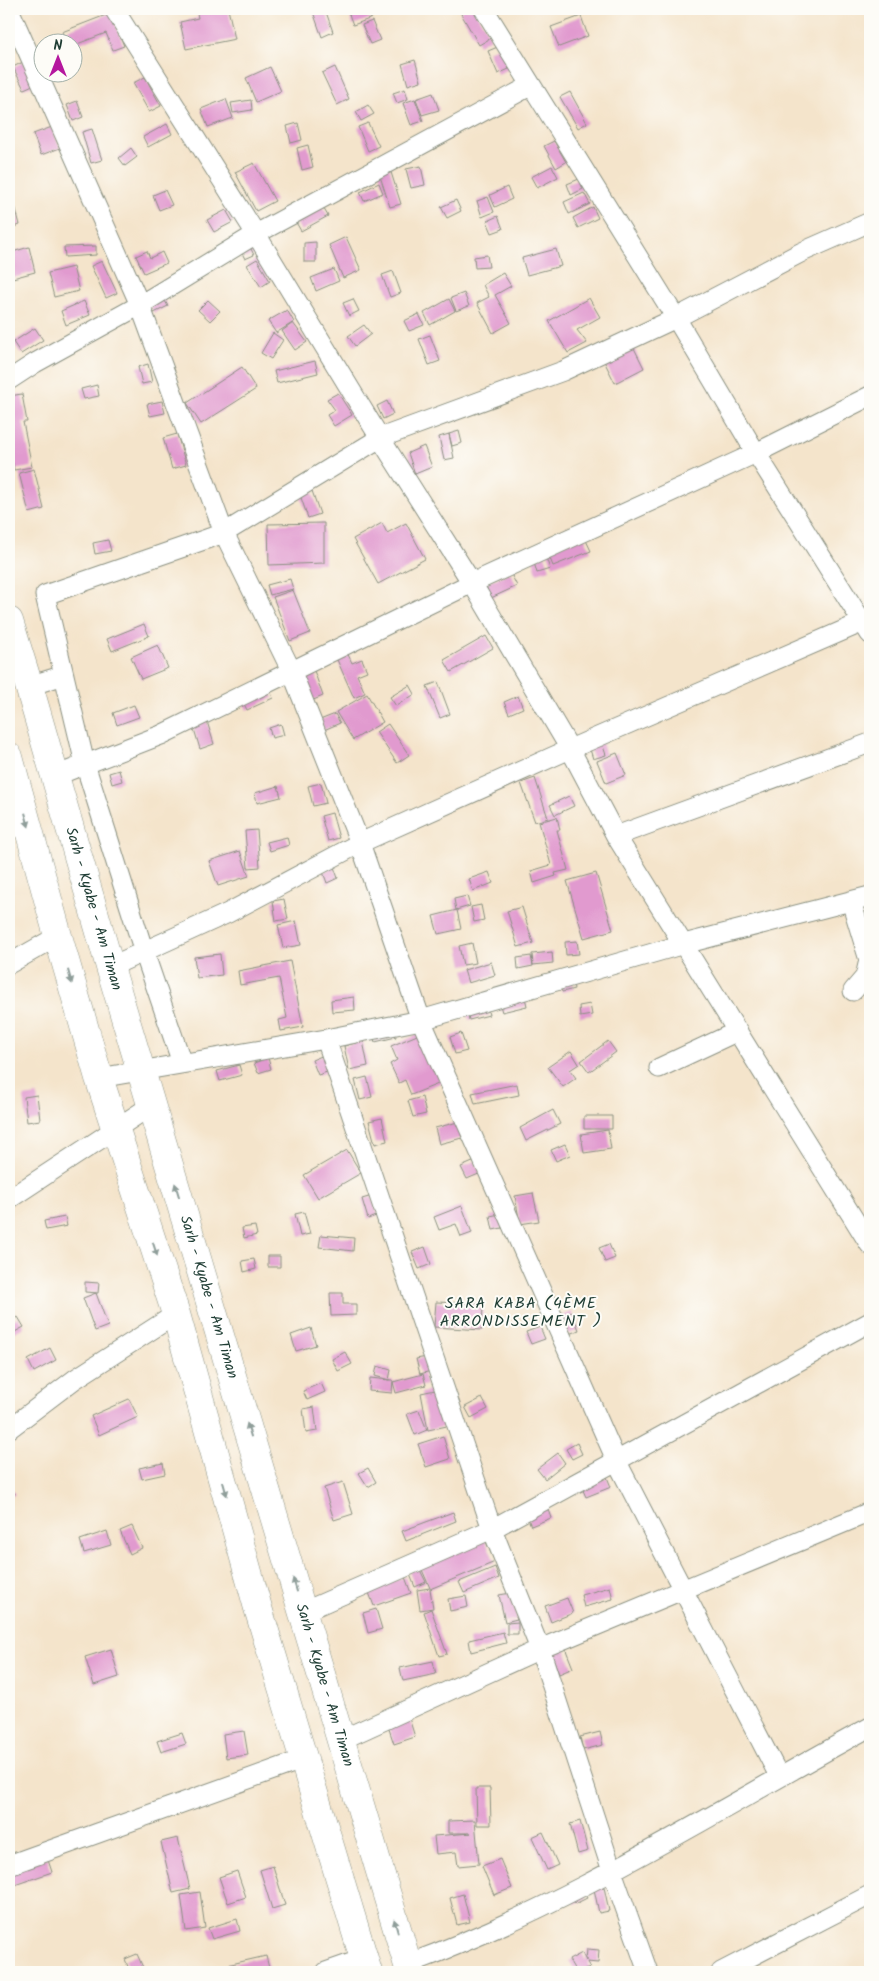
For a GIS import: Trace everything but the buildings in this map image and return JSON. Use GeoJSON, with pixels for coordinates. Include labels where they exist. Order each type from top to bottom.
{"type":"FeatureCollection","features":[{"type":"Feature","properties":{"kind":"highway","name":"Sarh - Kyabe - Am Timan"},"geometry":{"type":"LineString","coordinates":[[9,622],[30,686],[110,967],[409,1968]]}},
{"type":"Feature","properties":{"kind":"highway"},"geometry":{"type":"LineString","coordinates":[[11,771],[115,1129],[176,1314],[258,1608],[366,1965]]}},
{"type":"Feature","properties":{"kind":"street"},"geometry":{"type":"LineString","coordinates":[[9,9],[140,305],[224,533],[291,670],[360,843],[421,1020],[617,1462],[779,1776]]}},
{"type":"Feature","properties":{"kind":"street"},"geometry":{"type":"LineString","coordinates":[[110,967],[228,913],[360,843],[570,749],[868,625],[756,453],[676,318],[530,86],[484,9]]}},
{"type":"Feature","properties":{"kind":"street"},"geometry":{"type":"LineString","coordinates":[[117,10],[380,438],[472,583],[570,749],[616,836],[870,1245]]}},
{"type":"Feature","properties":{"kind":"street"},"geometry":{"type":"LineString","coordinates":[[9,380],[35,363],[140,305],[256,234],[530,86]]}},
{"type":"Feature","properties":{"kind":"street"},"geometry":{"type":"LineString","coordinates":[[182,1063],[144,952],[85,764],[45,594],[224,533],[380,438],[563,372],[676,318],[802,252],[870,222]]}},
{"type":"Feature","properties":{"kind":"street"},"geometry":{"type":"LineString","coordinates":[[55,776],[160,734],[472,583],[756,453],[870,396]]}},
{"type":"Feature","properties":{"kind":"street"},"geometry":{"type":"LineString","coordinates":[[30,686],[64,676]]}},
{"type":"Feature","properties":{"kind":"street"},"geometry":{"type":"LineString","coordinates":[[616,836],[870,743]]}},
{"type":"Feature","properties":{"kind":"street"},"geometry":{"type":"LineString","coordinates":[[100,1078],[142,1069],[326,1039],[421,1020],[684,944],[870,896]]}},
{"type":"Feature","properties":{"kind":"street"},"geometry":{"type":"LineString","coordinates":[[850,901],[869,960],[865,977],[853,991]]}},
{"type":"Feature","properties":{"kind":"street"},"geometry":{"type":"LineString","coordinates":[[9,964],[58,936]]}},
{"type":"Feature","properties":{"kind":"street"},"geometry":{"type":"LineString","coordinates":[[659,1068],[738,1031]]}},
{"type":"Feature","properties":{"kind":"street"},"geometry":{"type":"LineString","coordinates":[[326,1039],[492,1529],[540,1649],[612,1871],[648,1972]]}},
{"type":"Feature","properties":{"kind":"street"},"geometry":{"type":"LineString","coordinates":[[9,1199],[152,1105]]}},
{"type":"Feature","properties":{"kind":"street"},"geometry":{"type":"LineString","coordinates":[[9,1429],[75,1379],[176,1314]]}},
{"type":"Feature","properties":{"kind":"street"},"geometry":{"type":"LineString","coordinates":[[303,1612],[492,1529],[870,1322]]}},
{"type":"Feature","properties":{"kind":"street"},"geometry":{"type":"LineString","coordinates":[[341,1740],[540,1649],[870,1512]]}},
{"type":"Feature","properties":{"kind":"street"},"geometry":{"type":"LineString","coordinates":[[409,1968],[612,1871],[779,1776],[870,1727]]}},
{"type":"Feature","properties":{"kind":"street"},"geometry":{"type":"LineString","coordinates":[[9,1865],[304,1759]]}},
{"type":"Feature","properties":{"kind":"street"},"geometry":{"type":"LineString","coordinates":[[721,1972],[870,1895]]}},
{"type":"Feature","properties":{"kind":"street"},"geometry":{"type":"LineString","coordinates":[[326,1972],[366,1965]]}},
{"type":"Feature","properties":{"kind":"district","name":"SARA KABA (4ÈME ARRONDISSEMENT )"},"geometry":{"type":"Point","coordinates":[521,1312]}}]}
